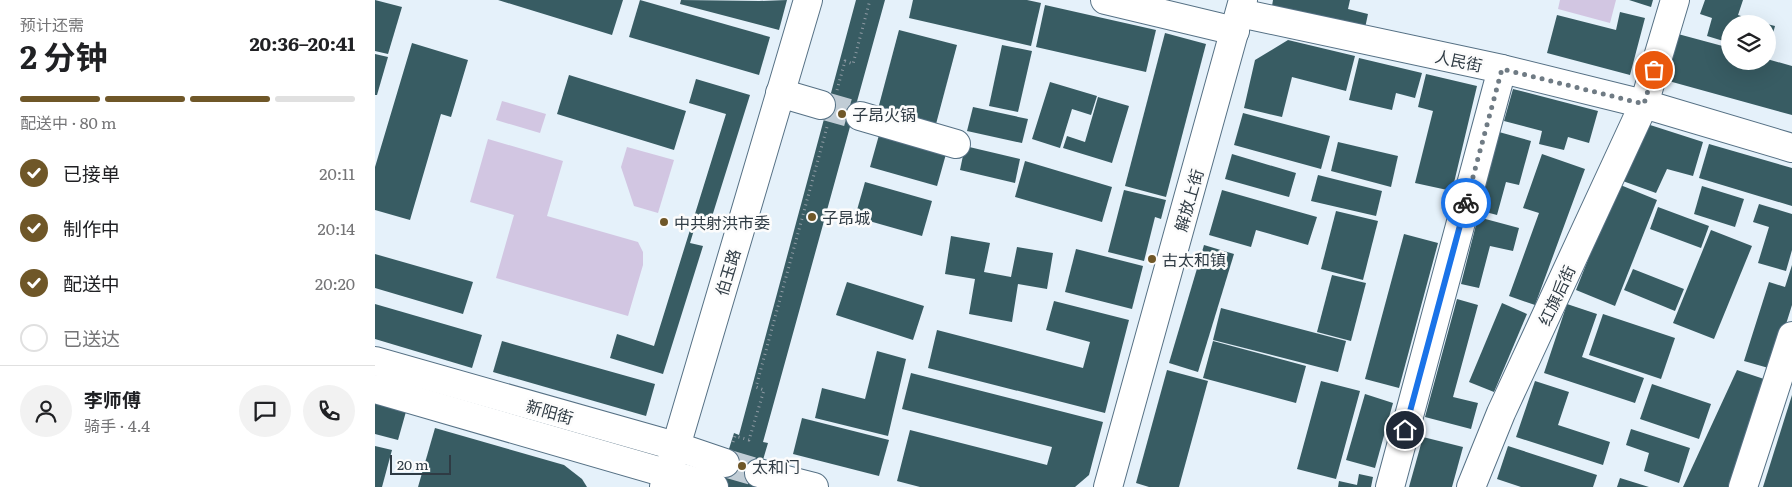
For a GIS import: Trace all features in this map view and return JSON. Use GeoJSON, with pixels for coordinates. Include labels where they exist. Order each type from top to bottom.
{"type":"FeatureCollection","features":[{"type":"Feature","properties":{"kind":"street","name":"伯玉路"},"geometry":{"type":"LineString","coordinates":[[666,480],[808,0]]}},
{"type":"Feature","properties":{"kind":"street","name":"人民街"},"geometry":{"type":"LineString","coordinates":[[1105,0],[1239,14],[1502,69],[1644,104],[1792,148]]}},
{"type":"Feature","properties":{"kind":"street","name":"红旗后街"},"geometry":{"type":"LineString","coordinates":[[1471,487],[1505,404],[1644,104],[1675,0]]}},
{"type":"Feature","properties":{"kind":"street","name":"解放上街"},"geometry":{"type":"LineString","coordinates":[[1108,487],[1239,14]]}},
{"type":"Feature","properties":{"kind":"street"},"geometry":{"type":"LineString","coordinates":[[1390,487],[1502,69]]}},
{"type":"Feature","properties":{"kind":"street"},"geometry":{"type":"LineString","coordinates":[[780,93],[828,108]]}},
{"type":"Feature","properties":{"kind":"street"},"geometry":{"type":"LineString","coordinates":[[860,116],[956,144]]}},
{"type":"Feature","properties":{"kind":"street"},"geometry":{"type":"LineString","coordinates":[[1743,487],[1792,336]]}},
{"type":"Feature","properties":{"kind":"street","name":"新阳街"},"geometry":{"type":"LineString","coordinates":[[375,361],[675,446],[729,454]]}},
{"type":"Feature","properties":{"kind":"street","name":"新阳街"},"geometry":{"type":"LineString","coordinates":[[375,389],[666,480],[714,487]]}},
{"type":"Feature","properties":{"kind":"street"},"geometry":{"type":"LineString","coordinates":[[759,473],[814,487]]}},
{"type":"Feature","properties":{"kind":"path"},"geometry":{"type":"LineString","coordinates":[[729,454],[735,436],[749,440],[764,390],[756,387],[828,108],[845,61],[853,64],[870,0]]}},
{"type":"Feature","properties":{"kind":"shaded area"},"geometry":{"type":"Polygon","coordinates":[[[1560,0],[1616,0],[1610,23],[1558,9],[1560,0]]]}},
{"type":"Feature","properties":{"kind":"shaded area"},"geometry":{"type":"Polygon","coordinates":[[[502,101],[546,114],[540,133],[496,120],[502,101]]]}},
{"type":"Feature","properties":{"kind":"shaded area"},"geometry":{"type":"Polygon","coordinates":[[[488,139],[563,161],[547,216],[638,242],[643,252],[643,265],[628,316],[496,278],[514,215],[470,202],[488,139]]]}},
{"type":"Feature","properties":{"kind":"shaded area"},"geometry":{"type":"Polygon","coordinates":[[[627,147],[674,160],[658,213],[634,206],[621,167],[627,147]]]}},
{"type":"Feature","properties":{"kind":"building"},"geometry":{"type":"Polygon","coordinates":[[[375,0],[402,7],[388,54],[375,51],[375,0]]]}},
{"type":"Feature","properties":{"kind":"building"},"geometry":{"type":"Polygon","coordinates":[[[498,0],[623,0],[612,35],[498,0]]]}},
{"type":"Feature","properties":{"kind":"building"},"geometry":{"type":"Polygon","coordinates":[[[640,0],[770,37],[759,75],[629,37],[640,0]]]}},
{"type":"Feature","properties":{"kind":"building"},"geometry":{"type":"Polygon","coordinates":[[[681,0],[787,0],[779,30],[680,4],[681,0]]]}},
{"type":"Feature","properties":{"kind":"building","name":"子昂城"},"geometry":{"type":"Polygon","coordinates":[[[856,0],[885,0],[763,442],[768,443],[755,487],[717,487],[734,433],[739,435],[856,0]]]}},
{"type":"Feature","properties":{"kind":"building"},"geometry":{"type":"Polygon","coordinates":[[[913,0],[1027,0],[1041,3],[1031,46],[909,18],[913,0]]]}},
{"type":"Feature","properties":{"kind":"building"},"geometry":{"type":"Polygon","coordinates":[[[1273,0],[1350,0],[1348,9],[1368,14],[1365,28],[1272,6],[1273,0]]]}},
{"type":"Feature","properties":{"kind":"building"},"geometry":{"type":"Polygon","coordinates":[[[1629,0],[1653,0],[1651,7],[1629,0]]]}},
{"type":"Feature","properties":{"kind":"building"},"geometry":{"type":"Polygon","coordinates":[[[1705,0],[1743,0],[1738,15],[1721,15],[1721,40],[1707,36],[1712,18],[1700,14],[1705,0]]]}},
{"type":"Feature","properties":{"kind":"building"},"geometry":{"type":"Polygon","coordinates":[[[1045,5],[1156,30],[1146,72],[1036,47],[1045,5]]]}},
{"type":"Feature","properties":{"kind":"building"},"geometry":{"type":"Polygon","coordinates":[[[1620,12],[1645,18],[1630,75],[1547,53],[1557,15],[1616,30],[1620,12]]]}},
{"type":"Feature","properties":{"kind":"building"},"geometry":{"type":"Polygon","coordinates":[[[899,30],[957,45],[936,124],[878,109],[899,30]]]}},
{"type":"Feature","properties":{"kind":"building"},"geometry":{"type":"Polygon","coordinates":[[[1165,33],[1206,44],[1166,197],[1125,186],[1165,33]]]}},
{"type":"Feature","properties":{"kind":"building"},"geometry":{"type":"Polygon","coordinates":[[[1678,34],[1721,46],[1721,70],[1776,70],[1776,62],[1792,66],[1792,115],[1665,80],[1678,34]]]}},
{"type":"Feature","properties":{"kind":"building"},"geometry":{"type":"Polygon","coordinates":[[[1288,40],[1355,56],[1346,91],[1292,77],[1282,117],[1244,108],[1255,60],[1288,40]]]}},
{"type":"Feature","properties":{"kind":"building"},"geometry":{"type":"Polygon","coordinates":[[[412,43],[468,60],[451,117],[441,114],[410,220],[375,210],[375,167],[412,43]]]}},
{"type":"Feature","properties":{"kind":"building"},"geometry":{"type":"Polygon","coordinates":[[[1002,45],[1032,51],[1018,112],[989,106],[1002,45]]]}},
{"type":"Feature","properties":{"kind":"building"},"geometry":{"type":"Polygon","coordinates":[[[375,54],[388,57],[377,95],[375,95],[375,54]]]}},
{"type":"Feature","properties":{"kind":"building"},"geometry":{"type":"Polygon","coordinates":[[[1359,58],[1422,73],[1415,98],[1396,93],[1392,110],[1349,100],[1359,58]]]}},
{"type":"Feature","properties":{"kind":"building"},"geometry":{"type":"Polygon","coordinates":[[[1426,74],[1477,86],[1452,191],[1415,183],[1433,111],[1418,107],[1426,74]]]}},
{"type":"Feature","properties":{"kind":"building"},"geometry":{"type":"Polygon","coordinates":[[[569,75],[686,111],[674,150],[557,114],[569,75]]]}},
{"type":"Feature","properties":{"kind":"building"},"geometry":{"type":"Polygon","coordinates":[[[696,79],[750,95],[710,223],[697,220],[690,243],[703,246],[663,374],[610,358],[617,334],[654,346],[726,114],[689,103],[696,79]]]}},
{"type":"Feature","properties":{"kind":"building"},"geometry":{"type":"Polygon","coordinates":[[[1050,82],[1097,96],[1091,115],[1072,109],[1060,148],[1032,139],[1050,82]]]}},
{"type":"Feature","properties":{"kind":"building"},"geometry":{"type":"Polygon","coordinates":[[[1513,89],[1598,111],[1589,143],[1568,137],[1564,150],[1539,144],[1542,131],[1504,121],[1513,89]]]}},
{"type":"Feature","properties":{"kind":"building"},"geometry":{"type":"Polygon","coordinates":[[[1098,97],[1129,106],[1112,163],[1063,148],[1067,136],[1085,142],[1098,97]]]}},
{"type":"Feature","properties":{"kind":"building"},"geometry":{"type":"Polygon","coordinates":[[[973,107],[1028,119],[1022,143],[967,131],[973,107]]]}},
{"type":"Feature","properties":{"kind":"building"},"geometry":{"type":"Polygon","coordinates":[[[1243,113],[1330,136],[1321,169],[1234,145],[1243,113]]]}},
{"type":"Feature","properties":{"kind":"building"},"geometry":{"type":"Polygon","coordinates":[[[1647,124],[1703,142],[1693,176],[1667,169],[1656,193],[1620,180],[1647,124]]]}},
{"type":"Feature","properties":{"kind":"building"},"geometry":{"type":"Polygon","coordinates":[[[1499,132],[1531,141],[1519,185],[1506,182],[1497,215],[1478,210],[1499,132]]]}},
{"type":"Feature","properties":{"kind":"building"},"geometry":{"type":"Polygon","coordinates":[[[879,135],[946,154],[937,186],[870,167],[879,135]]]}},
{"type":"Feature","properties":{"kind":"building"},"geometry":{"type":"Polygon","coordinates":[[[1338,142],[1398,156],[1391,187],[1331,171],[1338,142]]]}},
{"type":"Feature","properties":{"kind":"building"},"geometry":{"type":"Polygon","coordinates":[[[1709,144],[1792,168],[1792,206],[1699,178],[1709,144]]]}},
{"type":"Feature","properties":{"kind":"building"},"geometry":{"type":"Polygon","coordinates":[[[965,146],[1020,159],[1015,183],[960,170],[965,146]]]}},
{"type":"Feature","properties":{"kind":"building"},"geometry":{"type":"Polygon","coordinates":[[[1232,154],[1296,173],[1289,197],[1225,179],[1232,154]]]}},
{"type":"Feature","properties":{"kind":"building"},"geometry":{"type":"Polygon","coordinates":[[[1542,154],[1585,169],[1535,305],[1509,296],[1539,213],[1523,208],[1542,154]]]}},
{"type":"Feature","properties":{"kind":"building"},"geometry":{"type":"Polygon","coordinates":[[[1025,161],[1112,187],[1102,222],[1015,197],[1025,161]]]}},
{"type":"Feature","properties":{"kind":"building"},"geometry":{"type":"Polygon","coordinates":[[[1318,175],[1382,191],[1376,216],[1311,201],[1318,175]]]}},
{"type":"Feature","properties":{"kind":"building"},"geometry":{"type":"Polygon","coordinates":[[[865,182],[932,201],[922,236],[855,217],[865,182]]]}},
{"type":"Feature","properties":{"kind":"building"},"geometry":{"type":"Polygon","coordinates":[[[1618,184],[1657,200],[1615,306],[1576,290],[1618,184]]]}},
{"type":"Feature","properties":{"kind":"building"},"geometry":{"type":"Polygon","coordinates":[[[1702,186],[1744,199],[1735,227],[1694,214],[1702,186]]]}},
{"type":"Feature","properties":{"kind":"building"},"geometry":{"type":"Polygon","coordinates":[[[1124,190],[1166,200],[1161,219],[1155,217],[1144,261],[1108,252],[1124,190]]]}},
{"type":"Feature","properties":{"kind":"building"},"geometry":{"type":"Polygon","coordinates":[[[1222,190],[1317,217],[1308,245],[1256,230],[1251,247],[1209,235],[1222,190]]]}},
{"type":"Feature","properties":{"kind":"building"},"geometry":{"type":"Polygon","coordinates":[[[1759,204],[1792,214],[1792,250],[1786,271],[1758,263],[1769,227],[1753,222],[1759,204]]]}},
{"type":"Feature","properties":{"kind":"building"},"geometry":{"type":"Polygon","coordinates":[[[1658,207],[1709,226],[1701,248],[1650,229],[1658,207]]]}},
{"type":"Feature","properties":{"kind":"building"},"geometry":{"type":"Polygon","coordinates":[[[1336,211],[1378,221],[1363,280],[1321,269],[1336,211]]]}},
{"type":"Feature","properties":{"kind":"building"},"geometry":{"type":"Polygon","coordinates":[[[1478,217],[1519,228],[1513,251],[1490,246],[1479,288],[1461,284],[1478,217]]]}},
{"type":"Feature","properties":{"kind":"building"},"geometry":{"type":"Polygon","coordinates":[[[1711,230],[1752,246],[1714,339],[1673,323],[1711,230]]]}},
{"type":"Feature","properties":{"kind":"building"},"geometry":{"type":"Polygon","coordinates":[[[1404,234],[1438,243],[1399,388],[1365,379],[1404,234]]]}},
{"type":"Feature","properties":{"kind":"building"},"geometry":{"type":"Polygon","coordinates":[[[951,236],[990,243],[984,272],[1011,277],[1017,247],[1053,253],[1047,289],[1018,284],[1012,322],[969,314],[975,279],[945,274],[951,236]]]}},
{"type":"Feature","properties":{"kind":"building"},"geometry":{"type":"Polygon","coordinates":[[[1204,245],[1234,254],[1198,372],[1169,363],[1204,245]]]}},
{"type":"Feature","properties":{"kind":"building"},"geometry":{"type":"Polygon","coordinates":[[[1076,249],[1143,266],[1132,309],[1065,292],[1076,249]]]}},
{"type":"Feature","properties":{"kind":"building"},"geometry":{"type":"Polygon","coordinates":[[[375,254],[473,282],[463,314],[375,288],[375,254]]]}},
{"type":"Feature","properties":{"kind":"building"},"geometry":{"type":"Polygon","coordinates":[[[1792,265],[1792,305],[1772,369],[1744,361],[1769,282],[1785,287],[1792,265]]]}},
{"type":"Feature","properties":{"kind":"building"},"geometry":{"type":"Polygon","coordinates":[[[1633,269],[1684,289],[1675,311],[1624,290],[1633,269]]]}},
{"type":"Feature","properties":{"kind":"building"},"geometry":{"type":"Polygon","coordinates":[[[1332,275],[1366,283],[1351,341],[1317,332],[1332,275]]]}},
{"type":"Feature","properties":{"kind":"building"},"geometry":{"type":"Polygon","coordinates":[[[847,282],[924,306],[913,340],[836,315],[847,282]]]}},
{"type":"Feature","properties":{"kind":"building"},"geometry":{"type":"Polygon","coordinates":[[[1457,299],[1478,305],[1453,397],[1478,403],[1471,429],[1425,417],[1457,299]]]}},
{"type":"Feature","properties":{"kind":"building"},"geometry":{"type":"Polygon","coordinates":[[[1054,301],[1129,320],[1105,413],[928,368],[937,330],[1083,368],[1090,342],[1046,330],[1054,301]]]}},
{"type":"Feature","properties":{"kind":"building"},"geometry":{"type":"Polygon","coordinates":[[[1502,303],[1527,314],[1494,392],[1469,382],[1502,303]]]}},
{"type":"Feature","properties":{"kind":"building"},"geometry":{"type":"Polygon","coordinates":[[[375,304],[482,335],[472,368],[375,339],[375,304]]]}},
{"type":"Feature","properties":{"kind":"building"},"geometry":{"type":"Polygon","coordinates":[[[1567,304],[1597,314],[1582,357],[1644,378],[1635,403],[1544,373],[1567,304]]]}},
{"type":"Feature","properties":{"kind":"building"},"geometry":{"type":"Polygon","coordinates":[[[1221,308],[1346,341],[1338,372],[1213,340],[1221,308]]]}},
{"type":"Feature","properties":{"kind":"building"},"geometry":{"type":"Polygon","coordinates":[[[1603,314],[1675,338],[1661,379],[1589,355],[1603,314]]]}},
{"type":"Feature","properties":{"kind":"building"},"geometry":{"type":"Polygon","coordinates":[[[502,341],[655,384],[646,416],[493,372],[502,341]]]}},
{"type":"Feature","properties":{"kind":"building"},"geometry":{"type":"Polygon","coordinates":[[[1213,341],[1306,366],[1296,403],[1203,378],[1213,341]]]}},
{"type":"Feature","properties":{"kind":"building"},"geometry":{"type":"Polygon","coordinates":[[[877,351],[906,359],[888,436],[815,418],[822,388],[865,399],[877,351]]]}},
{"type":"Feature","properties":{"kind":"building"},"geometry":{"type":"Polygon","coordinates":[[[1167,370],[1208,381],[1179,487],[1149,487],[1136,483],[1167,370]]]}},
{"type":"Feature","properties":{"kind":"building"},"geometry":{"type":"Polygon","coordinates":[[[1737,370],[1770,381],[1732,487],[1683,487],[1737,370]]]}},
{"type":"Feature","properties":{"kind":"building"},"geometry":{"type":"Polygon","coordinates":[[[911,373],[1103,422],[1089,475],[1075,487],[920,487],[897,481],[910,430],[1047,465],[1052,447],[902,409],[911,373]]]}},
{"type":"Feature","properties":{"kind":"building"},"geometry":{"type":"Polygon","coordinates":[[[1321,381],[1360,391],[1336,479],[1297,469],[1321,381]]]}},
{"type":"Feature","properties":{"kind":"building"},"geometry":{"type":"Polygon","coordinates":[[[1535,381],[1569,392],[1558,425],[1610,442],[1603,465],[1516,437],[1535,381]]]}},
{"type":"Feature","properties":{"kind":"building"},"geometry":{"type":"Polygon","coordinates":[[[1652,384],[1711,404],[1699,439],[1640,419],[1652,384]]]}},
{"type":"Feature","properties":{"kind":"building"},"geometry":{"type":"Polygon","coordinates":[[[1365,394],[1393,403],[1375,468],[1346,460],[1365,394]]]}},
{"type":"Feature","properties":{"kind":"building"},"geometry":{"type":"Polygon","coordinates":[[[1792,395],[1792,487],[1763,487],[1792,395]]]}},
{"type":"Feature","properties":{"kind":"building"},"geometry":{"type":"Polygon","coordinates":[[[375,400],[407,408],[398,440],[375,434],[375,400]]]}},
{"type":"Feature","properties":{"kind":"building"},"geometry":{"type":"Polygon","coordinates":[[[802,418],[889,440],[879,476],[793,454],[802,418]]]}},
{"type":"Feature","properties":{"kind":"building"},"geometry":{"type":"Polygon","coordinates":[[[435,428],[564,465],[582,479],[587,487],[418,487],[435,428]]]}},
{"type":"Feature","properties":{"kind":"building"},"geometry":{"type":"Polygon","coordinates":[[[1631,429],[1690,448],[1679,483],[1644,471],[1649,453],[1626,445],[1631,429]]]}},
{"type":"Feature","properties":{"kind":"building"},"geometry":{"type":"Polygon","coordinates":[[[1423,437],[1463,447],[1452,487],[1409,487],[1423,437]]]}},
{"type":"Feature","properties":{"kind":"building"},"geometry":{"type":"Polygon","coordinates":[[[375,446],[392,450],[382,487],[375,487],[375,446]]]}},
{"type":"Feature","properties":{"kind":"building"},"geometry":{"type":"Polygon","coordinates":[[[1508,446],[1597,475],[1593,487],[1521,487],[1497,479],[1508,446]]]}},
{"type":"Feature","properties":{"kind":"building"},"geometry":{"type":"Polygon","coordinates":[[[1359,474],[1373,477],[1371,487],[1338,487],[1339,481],[1357,485],[1359,474]]]}},
{"type":"Feature","properties":{"kind":"building"},"geometry":{"type":"Polygon","coordinates":[[[1620,478],[1649,487],[1617,487],[1620,478]]]}},
{"type":"Feature","properties":{"kind":"tunnel"},"geometry":{"type":"LineString","coordinates":[[821,105],[860,116]]}},
{"type":"Feature","properties":{"kind":"tunnel"},"geometry":{"type":"LineString","coordinates":[[725,463],[759,473]]}},
{"type":"Feature","properties":{"kind":"way so far"},"geometry":{"type":"LineString","coordinates":[[1466,203],[1502,69],[1644,104],[1654,70]]}},
{"type":"Feature","properties":{"kind":"place","name":"子昂火锅"},"geometry":{"type":"Point","coordinates":[842,114]}},
{"type":"Feature","properties":{"kind":"place","name":"子昂城"},"geometry":{"type":"Point","coordinates":[812,217]}},
{"type":"Feature","properties":{"kind":"place","name":"中共射洪市委"},"geometry":{"type":"Point","coordinates":[664,222]}},
{"type":"Feature","properties":{"kind":"place","name":"古太和镇"},"geometry":{"type":"Point","coordinates":[1152,259]}},
{"type":"Feature","properties":{"kind":"place","name":"太和门"},"geometry":{"type":"Point","coordinates":[742,466]}},
{"type":"Feature","properties":{"kind":"route"},"geometry":{"type":"LineString","coordinates":[[1405,430],[1466,203]]}}]}
